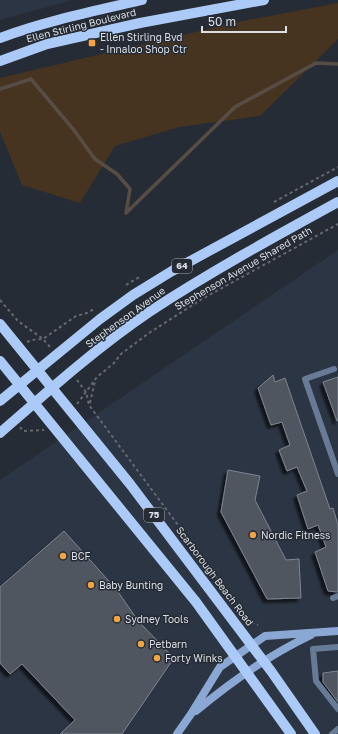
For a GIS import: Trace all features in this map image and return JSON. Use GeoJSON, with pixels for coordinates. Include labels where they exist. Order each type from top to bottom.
{"type":"FeatureCollection","features":[{"type":"Feature","properties":{"kind":"main road","name":"Ellen Stirling Boulevard"},"geometry":{"type":"LineString","coordinates":[[0,38],[108,7],[142,0]]}},
{"type":"Feature","properties":{"kind":"main road","name":"Ellen Stirling Boulevard"},"geometry":{"type":"LineString","coordinates":[[0,61],[40,46],[70,39],[140,23],[264,0]]}},
{"type":"Feature","properties":{"kind":"main road","name":"Stephenson Avenue"},"geometry":{"type":"LineString","coordinates":[[0,401],[133,295],[172,271],[338,181]]}},
{"type":"Feature","properties":{"kind":"main road","name":"Stephenson Avenue"},"geometry":{"type":"LineString","coordinates":[[0,433],[52,387],[148,313],[228,262],[338,202]]}},
{"type":"Feature","properties":{"kind":"main road","name":"Scarborough Beach Road"},"geometry":{"type":"LineString","coordinates":[[0,324],[130,484],[271,671],[314,734]]}},
{"type":"Feature","properties":{"kind":"main road","name":"75"},"geometry":{"type":"LineString","coordinates":[[0,361],[196,602],[234,657],[291,734]]}},
{"type":"Feature","properties":{"kind":"main road"},"geometry":{"type":"LineString","coordinates":[[177,734],[192,714],[217,670],[265,636],[338,631]]}},
{"type":"Feature","properties":{"kind":"main road"},"geometry":{"type":"LineString","coordinates":[[192,714],[231,682],[262,661],[313,633]]}},
{"type":"Feature","properties":{"kind":"lane"},"geometry":{"type":"LineString","coordinates":[[334,369],[305,379],[338,474]]}},
{"type":"Feature","properties":{"kind":"lane"},"geometry":{"type":"LineString","coordinates":[[338,647],[313,649],[316,681],[338,709]]}},
{"type":"Feature","properties":{"kind":"lane"},"geometry":{"type":"LineString","coordinates":[[332,734],[338,730]]}},
{"type":"Feature","properties":{"kind":"path","name":"Stephenson Avenue Shared Path"},"geometry":{"type":"LineString","coordinates":[[89,405],[86,392],[97,376],[132,346],[202,299],[338,224]]}},
{"type":"Feature","properties":{"kind":"path"},"geometry":{"type":"LineString","coordinates":[[0,300],[18,321],[43,339]]}},
{"type":"Feature","properties":{"kind":"path"},"geometry":{"type":"LineString","coordinates":[[97,376],[89,405],[249,621],[258,625]]}},
{"type":"Feature","properties":{"kind":"shaded area"},"geometry":{"type":"Polygon","coordinates":[[[0,0],[73,0],[0,20],[0,0]]]}},
{"type":"Feature","properties":{"kind":"shaded area"},"geometry":{"type":"Polygon","coordinates":[[[338,3],[338,39],[260,116],[179,127],[115,146],[80,203],[22,185],[0,132],[0,78],[238,22],[338,3]]]}},
{"type":"Feature","properties":{"kind":"shaded area"},"geometry":{"type":"Polygon","coordinates":[[[338,250],[338,734],[0,734],[0,480],[338,250]]]}},
{"type":"Feature","properties":{"kind":"building"},"geometry":{"type":"Polygon","coordinates":[[[273,375],[275,382],[285,378],[330,509],[333,508],[338,525],[338,592],[328,591],[315,552],[326,547],[318,525],[308,529],[297,495],[307,491],[297,467],[287,471],[279,450],[290,445],[282,422],[271,425],[258,388],[273,375]]]}},
{"type":"Feature","properties":{"kind":"building"},"geometry":{"type":"Polygon","coordinates":[[[338,377],[338,421],[337,421],[323,382],[338,377]]]}},
{"type":"Feature","properties":{"kind":"building","name":"Nordic Fitness"},"geometry":{"type":"Polygon","coordinates":[[[228,470],[260,476],[255,500],[286,560],[299,559],[301,598],[267,599],[221,512],[228,470]]]}},
{"type":"Feature","properties":{"kind":"building"},"geometry":{"type":"Polygon","coordinates":[[[64,531],[116,589],[139,622],[174,658],[122,734],[60,734],[75,720],[22,664],[10,674],[0,663],[0,587],[64,531]]]}},
{"type":"Feature","properties":{"kind":"building"},"geometry":{"type":"Polygon","coordinates":[[[338,671],[338,702],[323,682],[323,673],[338,671]]]}},
{"type":"Feature","properties":{"kind":"waterway"},"geometry":{"type":"LineString","coordinates":[[0,89],[31,79],[73,129],[95,159],[117,174],[130,189],[126,213],[235,107],[316,63],[338,64]]}},
{"type":"Feature","properties":{"kind":"place","name":"Ellen Stirling Bvd - Innaloo Shop Ctr"},"geometry":{"type":"Point","coordinates":[92,43]}},
{"type":"Feature","properties":{"kind":"place","name":"Nordic Fitness"},"geometry":{"type":"Point","coordinates":[253,535]}},
{"type":"Feature","properties":{"kind":"place","name":"BCF"},"geometry":{"type":"Point","coordinates":[63,556]}},
{"type":"Feature","properties":{"kind":"place","name":"Baby Bunting"},"geometry":{"type":"Point","coordinates":[91,585]}},
{"type":"Feature","properties":{"kind":"place","name":"Sydney Tools"},"geometry":{"type":"Point","coordinates":[117,619]}},
{"type":"Feature","properties":{"kind":"place","name":"Petbarn"},"geometry":{"type":"Point","coordinates":[141,644]}},
{"type":"Feature","properties":{"kind":"place","name":"Forty Winks"},"geometry":{"type":"Point","coordinates":[157,658]}}]}
